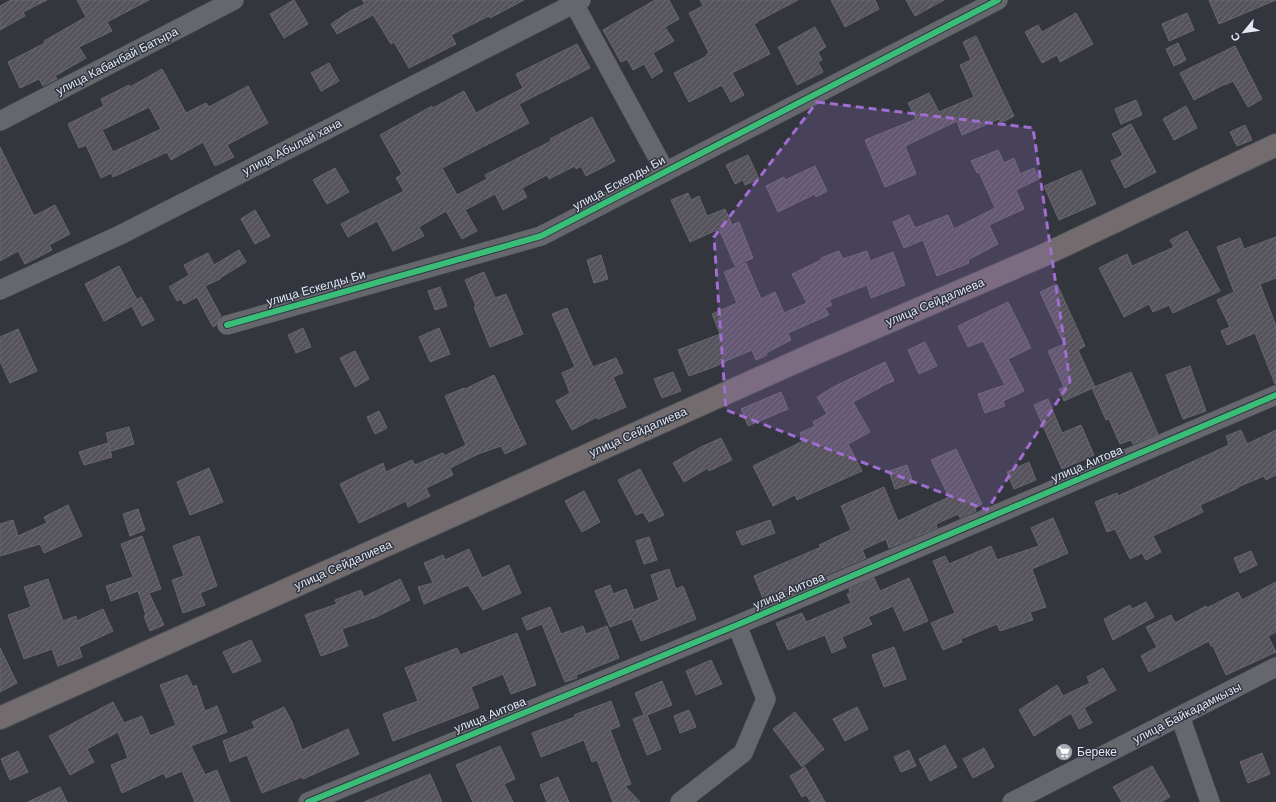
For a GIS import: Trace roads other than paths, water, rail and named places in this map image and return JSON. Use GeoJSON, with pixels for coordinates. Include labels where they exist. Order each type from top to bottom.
{"type":"FeatureCollection","features":[{"type":"Feature","properties":{"kind":"main road","name":"улица Сейдалиева"},"geometry":{"type":"LineString","coordinates":[[0,718],[809,356],[1044,255],[1276,145]]}},
{"type":"Feature","properties":{"kind":"street","name":"улица Кабанбай Батыра"},"geometry":{"type":"LineString","coordinates":[[0,121],[234,0]]}},
{"type":"Feature","properties":{"kind":"street","name":"улица Ескелды Би"},"geometry":{"type":"LineString","coordinates":[[226,325],[541,236],[998,0]]}},
{"type":"Feature","properties":{"kind":"street"},"geometry":{"type":"LineString","coordinates":[[575,1],[665,171]]}},
{"type":"Feature","properties":{"kind":"street","name":"улица Абылай хана"},"geometry":{"type":"LineString","coordinates":[[0,290],[120,234],[575,1]]}},
{"type":"Feature","properties":{"kind":"street","name":"улица Аитова"},"geometry":{"type":"LineString","coordinates":[[308,802],[737,625],[1276,395]]}},
{"type":"Feature","properties":{"kind":"street"},"geometry":{"type":"LineString","coordinates":[[680,802],[743,753],[766,699],[737,625]]}},
{"type":"Feature","properties":{"kind":"street","name":"улица Байкадамкызы"},"geometry":{"type":"LineString","coordinates":[[1012,802],[1276,667]]}},
{"type":"Feature","properties":{"kind":"street"},"geometry":{"type":"LineString","coordinates":[[1180,716],[1210,802]]}},
{"type":"Feature","properties":{"kind":"place","name":"Береке"},"geometry":{"type":"Point","coordinates":[1064,752]}}]}
